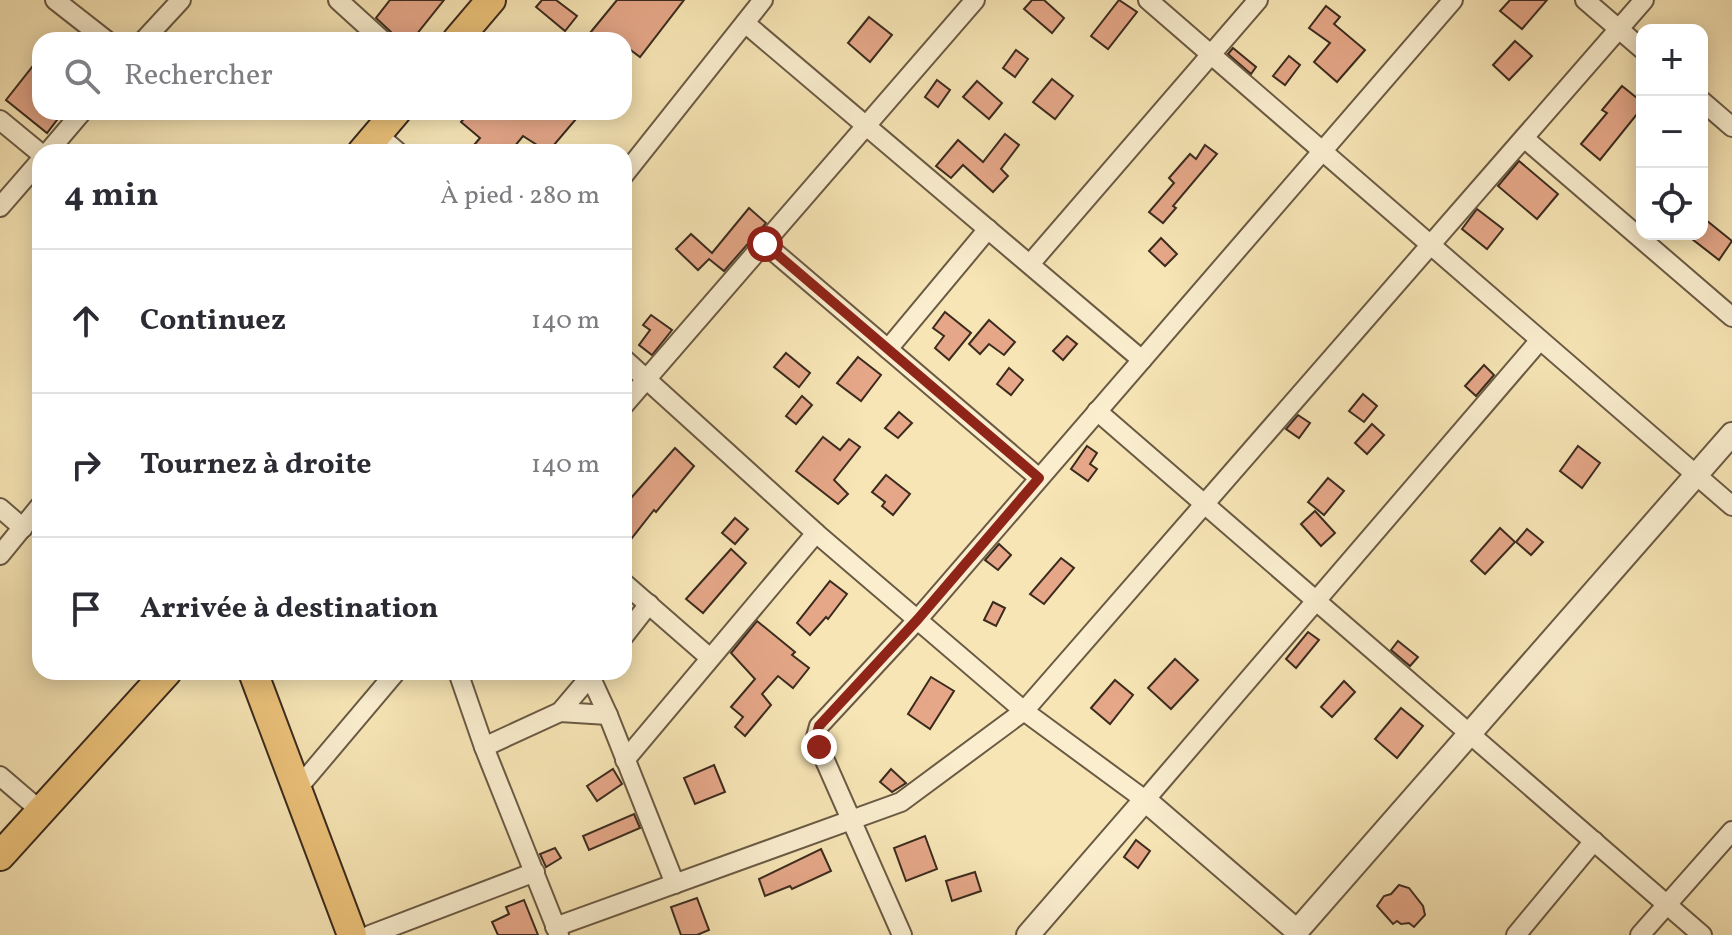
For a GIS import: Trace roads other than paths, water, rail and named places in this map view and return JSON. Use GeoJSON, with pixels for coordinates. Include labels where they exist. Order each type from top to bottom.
{"type":"FeatureCollection","features":[{"type":"Feature","properties":{"kind":"main road"},"geometry":{"type":"LineString","coordinates":[[463,32],[483,3]]}},
{"type":"Feature","properties":{"kind":"main road"},"geometry":{"type":"LineString","coordinates":[[380,144],[392,120]]}},
{"type":"Feature","properties":{"kind":"main road"},"geometry":{"type":"LineString","coordinates":[[0,856],[162,680]]}},
{"type":"Feature","properties":{"kind":"main road"},"geometry":{"type":"LineString","coordinates":[[256,680],[352,935]]}},
{"type":"Feature","properties":{"kind":"street"},"geometry":{"type":"LineString","coordinates":[[55,0],[96,32]]}},
{"type":"Feature","properties":{"kind":"street"},"geometry":{"type":"LineString","coordinates":[[151,32],[181,0]]}},
{"type":"Feature","properties":{"kind":"street"},"geometry":{"type":"LineString","coordinates":[[338,0],[373,32]]}},
{"type":"Feature","properties":{"kind":"street"},"geometry":{"type":"LineString","coordinates":[[632,165],[763,0]]}},
{"type":"Feature","properties":{"kind":"street"},"geometry":{"type":"LineString","coordinates":[[632,396],[975,0]]}},
{"type":"Feature","properties":{"kind":"street"},"geometry":{"type":"LineString","coordinates":[[1148,0],[1732,506]]}},
{"type":"Feature","properties":{"kind":"street"},"geometry":{"type":"LineString","coordinates":[[1030,264],[1258,0]]}},
{"type":"Feature","properties":{"kind":"street"},"geometry":{"type":"LineString","coordinates":[[902,935],[819,747],[816,737],[819,726],[918,619],[1453,0]]}},
{"type":"Feature","properties":{"kind":"street"},"geometry":{"type":"LineString","coordinates":[[1585,0],[1636,44]]}},
{"type":"Feature","properties":{"kind":"street"},"geometry":{"type":"LineString","coordinates":[[461,680],[557,931],[675,884],[901,802],[1024,711],[1644,0]]}},
{"type":"Feature","properties":{"kind":"street"},"geometry":{"type":"LineString","coordinates":[[745,23],[1142,360]]}},
{"type":"Feature","properties":{"kind":"street"},"geometry":{"type":"LineString","coordinates":[[1708,106],[1732,127]]}},
{"type":"Feature","properties":{"kind":"street"},"geometry":{"type":"LineString","coordinates":[[0,120],[32,146]]}},
{"type":"Feature","properties":{"kind":"street"},"geometry":{"type":"LineString","coordinates":[[55,144],[75,120]]}},
{"type":"Feature","properties":{"kind":"street"},"geometry":{"type":"LineString","coordinates":[[1524,138],[1732,317]]}},
{"type":"Feature","properties":{"kind":"street"},"geometry":{"type":"LineString","coordinates":[[0,207],[32,170]]}},
{"type":"Feature","properties":{"kind":"street"},"geometry":{"type":"LineString","coordinates":[[888,349],[988,229]]}},
{"type":"Feature","properties":{"kind":"street"},"geometry":{"type":"LineString","coordinates":[[765,244],[1039,478]]}},
{"type":"Feature","properties":{"kind":"street"},"geometry":{"type":"LineString","coordinates":[[1030,935],[1540,340]]}},
{"type":"Feature","properties":{"kind":"street"},"geometry":{"type":"LineString","coordinates":[[632,367],[816,533],[1024,711],[1145,800],[1299,933],[1732,434]]}},
{"type":"Feature","properties":{"kind":"street"},"geometry":{"type":"LineString","coordinates":[[1097,411],[1702,935]]}},
{"type":"Feature","properties":{"kind":"street"},"geometry":{"type":"LineString","coordinates":[[0,508],[23,528]]}},
{"type":"Feature","properties":{"kind":"street"},"geometry":{"type":"LineString","coordinates":[[0,555],[32,516]]}},
{"type":"Feature","properties":{"kind":"street"},"geometry":{"type":"LineString","coordinates":[[625,760],[816,533]]}},
{"type":"Feature","properties":{"kind":"street"},"geometry":{"type":"LineString","coordinates":[[632,590],[710,658]]}},
{"type":"Feature","properties":{"kind":"street"},"geometry":{"type":"LineString","coordinates":[[632,626],[649,604]]}},
{"type":"Feature","properties":{"kind":"street"},"geometry":{"type":"LineString","coordinates":[[298,788],[389,680]]}},
{"type":"Feature","properties":{"kind":"street"},"geometry":{"type":"LineString","coordinates":[[484,747],[560,712],[587,680]]}},
{"type":"Feature","properties":{"kind":"street"},"geometry":{"type":"LineString","coordinates":[[594,680],[675,884]]}},
{"type":"Feature","properties":{"kind":"street"},"geometry":{"type":"LineString","coordinates":[[560,712],[608,715]]}},
{"type":"Feature","properties":{"kind":"street"},"geometry":{"type":"LineString","coordinates":[[0,776],[42,812]]}},
{"type":"Feature","properties":{"kind":"street"},"geometry":{"type":"LineString","coordinates":[[1640,935],[1732,831]]}},
{"type":"Feature","properties":{"kind":"street"},"geometry":{"type":"LineString","coordinates":[[1516,935],[1594,841]]}},
{"type":"Feature","properties":{"kind":"street"},"geometry":{"type":"LineString","coordinates":[[370,935],[535,872]]}}]}
